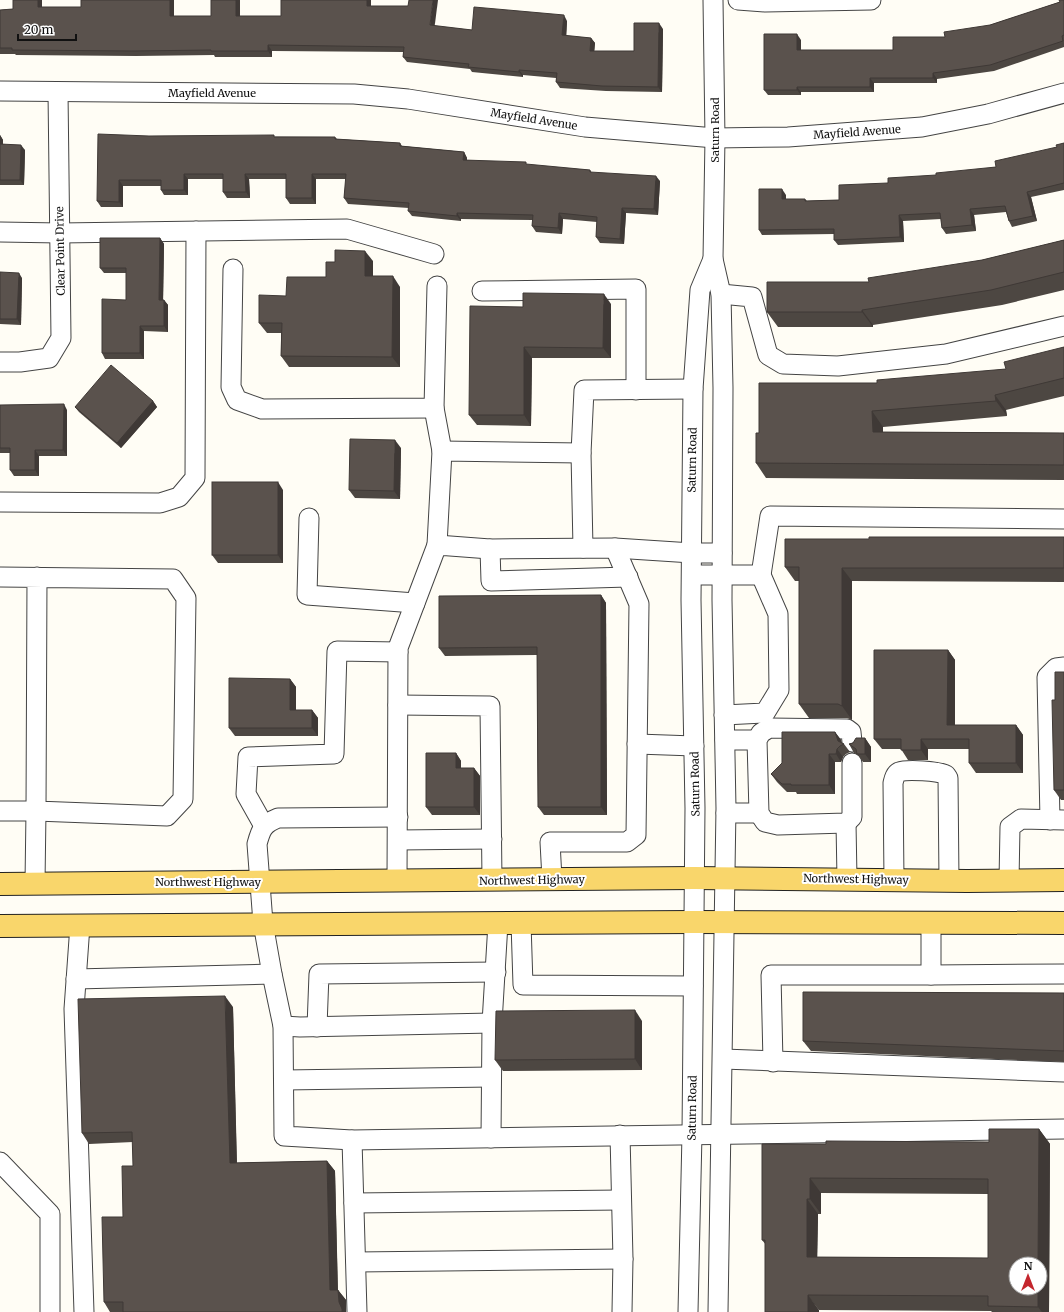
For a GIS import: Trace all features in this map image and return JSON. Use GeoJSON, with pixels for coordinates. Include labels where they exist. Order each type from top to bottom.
{"type":"FeatureCollection","features":[{"type":"Feature","properties":{"kind":"main road","name":"Northwest Highway"},"geometry":{"type":"LineString","coordinates":[[0,884],[694,878],[949,881],[1064,880]]}},
{"type":"Feature","properties":{"kind":"main road"},"geometry":{"type":"LineString","coordinates":[[0,926],[521,922],[931,924],[1064,923]]}},
{"type":"Feature","properties":{"kind":"street","name":"Saturn Road"},"geometry":{"type":"LineString","coordinates":[[713,0],[715,138],[713,259],[721,294],[723,388],[722,575],[726,813],[718,1312]]}},
{"type":"Feature","properties":{"kind":"street"},"geometry":{"type":"LineString","coordinates":[[738,0],[766,2],[871,0]]}},
{"type":"Feature","properties":{"kind":"street","name":"Mayfield Avenue"},"geometry":{"type":"LineString","coordinates":[[0,91],[354,94],[408,99],[585,127],[715,138],[788,137],[922,127],[988,114],[1064,93]]}},
{"type":"Feature","properties":{"kind":"street","name":"Clear Point Drive"},"geometry":{"type":"LineString","coordinates":[[0,362],[20,362],[49,358],[61,338],[58,92]]}},
{"type":"Feature","properties":{"kind":"street"},"geometry":{"type":"LineString","coordinates":[[0,232],[60,233],[347,229],[434,254]]}},
{"type":"Feature","properties":{"kind":"street"},"geometry":{"type":"LineString","coordinates":[[0,502],[160,503],[179,498],[195,478],[196,231]]}},
{"type":"Feature","properties":{"kind":"street","name":"Saturn Road"},"geometry":{"type":"LineString","coordinates":[[688,1312],[692,1134],[694,922],[692,600],[693,389],[700,290],[713,259]]}},
{"type":"Feature","properties":{"kind":"street"},"geometry":{"type":"LineString","coordinates":[[233,269],[231,387],[237,400],[262,409],[434,408]]}},
{"type":"Feature","properties":{"kind":"street"},"geometry":{"type":"LineString","coordinates":[[397,881],[398,648],[437,545],[442,451],[434,408],[437,286]]}},
{"type":"Feature","properties":{"kind":"street"},"geometry":{"type":"LineString","coordinates":[[482,291],[636,289],[636,390]]}},
{"type":"Feature","properties":{"kind":"street"},"geometry":{"type":"LineString","coordinates":[[721,294],[752,297],[768,355],[783,364],[838,366],[946,354],[1064,326]]}},
{"type":"Feature","properties":{"kind":"street"},"geometry":{"type":"LineString","coordinates":[[583,548],[580,453],[584,390],[693,389]]}},
{"type":"Feature","properties":{"kind":"street"},"geometry":{"type":"LineString","coordinates":[[442,451],[580,453]]}},
{"type":"Feature","properties":{"kind":"street"},"geometry":{"type":"LineString","coordinates":[[724,715],[765,713],[779,690],[778,614],[761,576],[770,516],[1064,519]]}},
{"type":"Feature","properties":{"kind":"street"},"geometry":{"type":"LineString","coordinates":[[309,518],[307,595],[415,602]]}},
{"type":"Feature","properties":{"kind":"street"},"geometry":{"type":"LineString","coordinates":[[437,545],[490,549],[615,548],[692,553],[722,553]]}},
{"type":"Feature","properties":{"kind":"street"},"geometry":{"type":"LineString","coordinates":[[552,879],[550,842],[627,842],[636,835],[639,604],[615,548]]}},
{"type":"Feature","properties":{"kind":"street"},"geometry":{"type":"LineString","coordinates":[[490,549],[491,581],[628,577]]}},
{"type":"Feature","properties":{"kind":"street"},"geometry":{"type":"LineString","coordinates":[[692,575],[761,576]]}},
{"type":"Feature","properties":{"kind":"street"},"geometry":{"type":"LineString","coordinates":[[0,577],[173,579],[186,598],[183,799],[167,816],[0,811]]}},
{"type":"Feature","properties":{"kind":"street"},"geometry":{"type":"LineString","coordinates":[[35,883],[37,577]]}},
{"type":"Feature","properties":{"kind":"street"},"geometry":{"type":"LineString","coordinates":[[264,826],[246,794],[248,757],[334,754],[337,651],[398,652]]}},
{"type":"Feature","properties":{"kind":"street"},"geometry":{"type":"LineString","coordinates":[[1009,881],[1010,827],[1021,819],[1057,820],[1047,677],[1056,668],[1064,667]]}},
{"type":"Feature","properties":{"kind":"street"},"geometry":{"type":"LineString","coordinates":[[398,705],[490,706],[492,880]]}},
{"type":"Feature","properties":{"kind":"street"},"geometry":{"type":"LineString","coordinates":[[852,742],[851,732],[847,729],[769,728],[761,733],[757,740],[759,813],[766,822],[778,825],[846,823],[852,817],[852,763]]}},
{"type":"Feature","properties":{"kind":"street"},"geometry":{"type":"LineString","coordinates":[[725,740],[757,740]]}},
{"type":"Feature","properties":{"kind":"street"},"geometry":{"type":"LineString","coordinates":[[637,744],[694,746]]}},
{"type":"Feature","properties":{"kind":"street"},"geometry":{"type":"LineString","coordinates":[[894,880],[893,783],[894,778],[898,773],[905,771],[940,772],[948,778],[949,881]]}},
{"type":"Feature","properties":{"kind":"street"},"geometry":{"type":"LineString","coordinates":[[726,813],[759,813]]}},
{"type":"Feature","properties":{"kind":"street"},"geometry":{"type":"LineString","coordinates":[[398,817],[278,818],[268,822],[264,826],[257,844],[263,924],[283,1026],[284,1136],[352,1140],[1064,1129]]}},
{"type":"Feature","properties":{"kind":"street"},"geometry":{"type":"LineString","coordinates":[[846,823],[846,879]]}},
{"type":"Feature","properties":{"kind":"street"},"geometry":{"type":"LineString","coordinates":[[398,840],[492,839]]}},
{"type":"Feature","properties":{"kind":"street"},"geometry":{"type":"LineString","coordinates":[[521,922],[523,985],[693,986]]}},
{"type":"Feature","properties":{"kind":"street"},"geometry":{"type":"LineString","coordinates":[[490,1138],[492,1023],[498,923]]}},
{"type":"Feature","properties":{"kind":"street"},"geometry":{"type":"LineString","coordinates":[[931,924],[931,975]]}},
{"type":"Feature","properties":{"kind":"street"},"geometry":{"type":"LineString","coordinates":[[80,925],[74,1009],[84,1312]]}},
{"type":"Feature","properties":{"kind":"street"},"geometry":{"type":"LineString","coordinates":[[317,1027],[320,974],[496,972]]}},
{"type":"Feature","properties":{"kind":"street"},"geometry":{"type":"LineString","coordinates":[[76,979],[272,974]]}},
{"type":"Feature","properties":{"kind":"street"},"geometry":{"type":"LineString","coordinates":[[773,1062],[771,975],[1064,974]]}},
{"type":"Feature","properties":{"kind":"street"},"geometry":{"type":"LineString","coordinates":[[283,1026],[317,1027],[492,1023]]}},
{"type":"Feature","properties":{"kind":"street"},"geometry":{"type":"LineString","coordinates":[[723,1060],[1064,1072]]}},
{"type":"Feature","properties":{"kind":"street"},"geometry":{"type":"LineString","coordinates":[[284,1080],[491,1076]]}},
{"type":"Feature","properties":{"kind":"street"},"geometry":{"type":"LineString","coordinates":[[620,1135],[623,1259],[622,1312]]}},
{"type":"Feature","properties":{"kind":"street"},"geometry":{"type":"LineString","coordinates":[[352,1140],[357,1312]]}},
{"type":"Feature","properties":{"kind":"street"},"geometry":{"type":"LineString","coordinates":[[0,1162],[50,1214],[50,1312]]}},
{"type":"Feature","properties":{"kind":"street"},"geometry":{"type":"LineString","coordinates":[[354,1202],[621,1200]]}},
{"type":"Feature","properties":{"kind":"street"},"geometry":{"type":"LineString","coordinates":[[356,1262],[623,1259]]}},
{"type":"Feature","properties":{"kind":"building"},"geometry":{"type":"Polygon","coordinates":[[[13,0],[38,0],[38,7],[81,7],[81,0],[170,0],[170,16],[211,16],[211,0],[236,0],[236,16],[281,16],[281,0],[367,0],[367,6],[408,6],[409,0],[433,0],[430,25],[472,30],[474,7],[564,15],[562,35],[591,38],[590,51],[634,51],[634,23],[659,23],[658,87],[602,86],[556,82],[557,73],[519,70],[519,72],[468,67],[469,64],[403,57],[404,47],[268,45],[268,51],[12,50],[12,48],[0,48],[0,10],[13,9],[13,0]]]}},
{"type":"Feature","properties":{"kind":"building"},"geometry":{"type":"Polygon","coordinates":[[[1059,0],[1064,0],[1063,41],[990,65],[933,73],[933,78],[870,78],[870,87],[797,87],[797,90],[764,90],[764,34],[797,34],[797,50],[893,50],[893,37],[945,37],[944,32],[990,25],[1060,2],[1059,0]]]}},
{"type":"Feature","properties":{"kind":"building"},"geometry":{"type":"Polygon","coordinates":[[[98,134],[149,136],[274,135],[274,137],[335,137],[335,139],[400,143],[400,146],[464,152],[463,160],[526,162],[526,164],[590,170],[590,172],[656,176],[654,209],[622,208],[620,239],[596,237],[597,217],[559,213],[558,228],[532,226],[533,215],[457,213],[457,216],[408,211],[409,203],[344,198],[346,174],[312,174],[312,198],[286,198],[286,174],[245,174],[246,192],[223,192],[223,174],[184,174],[184,190],[161,190],[161,180],[119,180],[119,202],[97,201],[98,134]]]}},
{"type":"Feature","properties":{"kind":"building"},"geometry":{"type":"Polygon","coordinates":[[[1064,143],[1064,183],[1027,192],[1033,216],[1009,221],[1005,206],[970,209],[972,225],[942,228],[940,213],[899,215],[900,237],[834,240],[834,229],[759,230],[759,189],[782,189],[782,199],[805,199],[805,201],[839,200],[839,185],[888,183],[888,178],[936,175],[936,173],[996,167],[995,161],[1057,147],[1056,145],[1064,143]]]}},
{"type":"Feature","properties":{"kind":"building"},"geometry":{"type":"Polygon","coordinates":[[[0,144],[21,145],[20,180],[0,180],[0,144]]]}},
{"type":"Feature","properties":{"kind":"building"},"geometry":{"type":"Polygon","coordinates":[[[100,238],[160,238],[159,300],[164,300],[164,326],[140,326],[140,353],[102,353],[102,299],[126,300],[126,268],[100,268],[100,238]]]}},
{"type":"Feature","properties":{"kind":"building"},"geometry":{"type":"Polygon","coordinates":[[[1064,240],[1064,272],[991,290],[862,310],[862,312],[767,312],[767,282],[869,282],[868,278],[982,260],[1064,240]]]}},
{"type":"Feature","properties":{"kind":"building"},"geometry":{"type":"Polygon","coordinates":[[[335,250],[365,251],[365,276],[393,276],[392,357],[281,356],[282,323],[259,323],[259,295],[286,296],[287,277],[326,277],[326,262],[335,262],[335,250]]]}},
{"type":"Feature","properties":{"kind":"building"},"geometry":{"type":"Polygon","coordinates":[[[0,272],[19,273],[17,319],[0,319],[0,272]]]}},
{"type":"Feature","properties":{"kind":"building"},"geometry":{"type":"Polygon","coordinates":[[[523,293],[604,294],[603,348],[524,347],[524,415],[469,415],[470,306],[523,307],[523,293]]]}},
{"type":"Feature","properties":{"kind":"building"},"geometry":{"type":"Polygon","coordinates":[[[1064,347],[1064,378],[995,395],[996,401],[872,411],[873,432],[1064,433],[1064,465],[756,463],[756,433],[759,433],[759,383],[877,383],[877,380],[1006,369],[1004,362],[1064,347]]]}},
{"type":"Feature","properties":{"kind":"building"},"geometry":{"type":"Polygon","coordinates":[[[111,365],[153,401],[117,443],[75,407],[111,365]]]}},
{"type":"Feature","properties":{"kind":"building"},"geometry":{"type":"Polygon","coordinates":[[[64,404],[63,450],[35,450],[35,470],[10,470],[10,448],[0,448],[0,405],[64,404]]]}},
{"type":"Feature","properties":{"kind":"building"},"geometry":{"type":"Polygon","coordinates":[[[350,439],[395,440],[394,491],[349,490],[350,439]]]}},
{"type":"Feature","properties":{"kind":"building"},"geometry":{"type":"Polygon","coordinates":[[[212,482],[278,482],[278,555],[212,555],[212,482]]]}},
{"type":"Feature","properties":{"kind":"building"},"geometry":{"type":"Polygon","coordinates":[[[869,537],[1064,537],[1064,568],[842,568],[842,706],[838,704],[799,704],[799,567],[785,567],[785,539],[869,539],[869,537]]]}},
{"type":"Feature","properties":{"kind":"building"},"geometry":{"type":"Polygon","coordinates":[[[601,595],[601,807],[538,807],[537,647],[439,648],[439,596],[601,595]]]}},
{"type":"Feature","properties":{"kind":"building"},"geometry":{"type":"Polygon","coordinates":[[[874,650],[948,650],[947,725],[1016,725],[1016,763],[969,763],[969,739],[921,739],[921,750],[901,750],[901,739],[874,739],[874,650]]]}},
{"type":"Feature","properties":{"kind":"building"},"geometry":{"type":"Polygon","coordinates":[[[1055,672],[1064,672],[1064,790],[1054,790],[1052,700],[1055,700],[1055,672]]]}},
{"type":"Feature","properties":{"kind":"building"},"geometry":{"type":"Polygon","coordinates":[[[229,678],[290,679],[290,710],[312,710],[312,728],[229,728],[229,678]]]}},
{"type":"Feature","properties":{"kind":"building"},"geometry":{"type":"Polygon","coordinates":[[[782,732],[835,732],[838,741],[844,744],[837,749],[836,754],[829,754],[829,785],[782,784],[771,774],[782,763],[782,732]]]}},
{"type":"Feature","properties":{"kind":"building"},"geometry":{"type":"Polygon","coordinates":[[[856,738],[865,738],[865,754],[857,754],[856,749],[849,744],[853,743],[856,738]]]}},
{"type":"Feature","properties":{"kind":"building"},"geometry":{"type":"Polygon","coordinates":[[[426,753],[456,753],[456,768],[474,768],[474,807],[426,807],[426,753]]]}},
{"type":"Feature","properties":{"kind":"building"},"geometry":{"type":"Polygon","coordinates":[[[803,992],[1064,993],[1064,1051],[803,1041],[803,992]]]}},
{"type":"Feature","properties":{"kind":"building"},"geometry":{"type":"Polygon","coordinates":[[[225,996],[230,1163],[327,1161],[330,1290],[338,1290],[342,1312],[123,1312],[123,1302],[104,1302],[102,1217],[123,1217],[122,1166],[133,1166],[132,1132],[82,1133],[78,999],[225,996]]]}},
{"type":"Feature","properties":{"kind":"building"},"geometry":{"type":"Polygon","coordinates":[[[635,1010],[635,1059],[495,1060],[496,1011],[635,1010]]]}},
{"type":"Feature","properties":{"kind":"building"},"geometry":{"type":"Polygon","coordinates":[[[989,1129],[1039,1129],[1038,1256],[1008,1256],[1008,1296],[1038,1296],[1038,1307],[988,1306],[988,1296],[808,1295],[808,1312],[765,1312],[765,1240],[762,1240],[762,1144],[826,1144],[826,1141],[989,1142],[989,1129]],[[810,1178],[810,1199],[807,1199],[807,1257],[988,1258],[988,1179],[810,1178]]]}}]}
